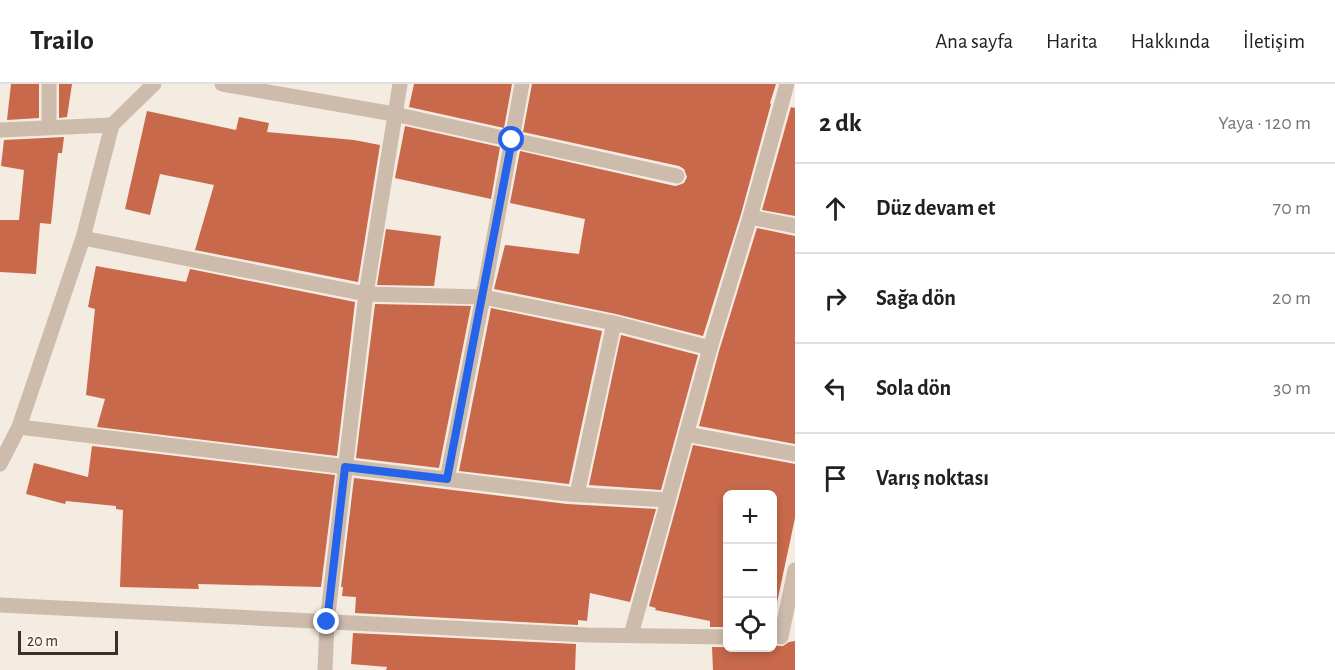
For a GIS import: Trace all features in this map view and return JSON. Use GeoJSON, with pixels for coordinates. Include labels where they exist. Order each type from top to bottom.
{"type":"FeatureCollection","features":[{"type":"Feature","properties":{"kind":"street"},"geometry":{"type":"LineString","coordinates":[[49,84],[49,127]]}},
{"type":"Feature","properties":{"kind":"street"},"geometry":{"type":"LineString","coordinates":[[0,464],[19,427],[83,238],[112,124],[154,84]]}},
{"type":"Feature","properties":{"kind":"street"},"geometry":{"type":"LineString","coordinates":[[222,84],[394,114],[677,176]]}},
{"type":"Feature","properties":{"kind":"street"},"geometry":{"type":"LineString","coordinates":[[325,670],[327,622],[366,294],[399,84]]}},
{"type":"Feature","properties":{"kind":"street"},"geometry":{"type":"LineString","coordinates":[[447,479],[522,84]]}},
{"type":"Feature","properties":{"kind":"street"},"geometry":{"type":"LineString","coordinates":[[631,635],[710,348],[789,90]]}},
{"type":"Feature","properties":{"kind":"street"},"geometry":{"type":"LineString","coordinates":[[0,130],[112,124]]}},
{"type":"Feature","properties":{"kind":"street"},"geometry":{"type":"LineString","coordinates":[[750,217],[795,226]]}},
{"type":"Feature","properties":{"kind":"street"},"geometry":{"type":"LineString","coordinates":[[83,238],[366,294],[483,297],[614,323],[710,348]]}},
{"type":"Feature","properties":{"kind":"street"},"geometry":{"type":"LineString","coordinates":[[577,494],[614,323]]}},
{"type":"Feature","properties":{"kind":"street"},"geometry":{"type":"LineString","coordinates":[[19,427],[577,494],[668,500]]}},
{"type":"Feature","properties":{"kind":"street"},"geometry":{"type":"LineString","coordinates":[[686,434],[795,454]]}},
{"type":"Feature","properties":{"kind":"street"},"geometry":{"type":"LineString","coordinates":[[777,637],[795,570]]}},
{"type":"Feature","properties":{"kind":"street"},"geometry":{"type":"LineString","coordinates":[[0,605],[587,635],[723,637]]}},
{"type":"Feature","properties":{"kind":"street"},"geometry":{"type":"LineString","coordinates":[[777,637],[795,630]]}},
{"type":"Feature","properties":{"kind":"building"},"geometry":{"type":"Polygon","coordinates":[[[11,84],[39,84],[39,118],[7,120],[11,84]]]}},
{"type":"Feature","properties":{"kind":"building"},"geometry":{"type":"Polygon","coordinates":[[[59,84],[72,84],[67,117],[59,118],[59,84]]]}},
{"type":"Feature","properties":{"kind":"building"},"geometry":{"type":"Polygon","coordinates":[[[414,84],[512,84],[504,128],[409,107],[414,84]]]}},
{"type":"Feature","properties":{"kind":"building"},"geometry":{"type":"Polygon","coordinates":[[[532,84],[776,84],[741,214],[703,336],[616,314],[494,289],[505,245],[579,254],[585,219],[510,203],[520,151],[675,186],[684,183],[687,177],[684,169],[679,166],[523,132],[532,84]]]}},
{"type":"Feature","properties":{"kind":"building"},"geometry":{"type":"Polygon","coordinates":[[[791,107],[795,108],[795,216],[762,210],[791,107]]]}},
{"type":"Feature","properties":{"kind":"building"},"geometry":{"type":"Polygon","coordinates":[[[147,111],[236,130],[239,117],[269,123],[267,132],[354,140],[380,145],[358,282],[195,250],[214,185],[160,174],[150,215],[125,209],[147,111]]]}},
{"type":"Feature","properties":{"kind":"building"},"geometry":{"type":"Polygon","coordinates":[[[405,126],[500,147],[491,199],[395,178],[405,126]]]}},
{"type":"Feature","properties":{"kind":"building"},"geometry":{"type":"Polygon","coordinates":[[[64,137],[62,153],[58,153],[51,224],[40,223],[36,274],[0,272],[0,220],[19,220],[24,170],[1,166],[4,140],[64,137]]]}},
{"type":"Feature","properties":{"kind":"building"},"geometry":{"type":"Polygon","coordinates":[[[757,228],[795,236],[795,444],[699,426],[719,351],[757,228]]]}},
{"type":"Feature","properties":{"kind":"building"},"geometry":{"type":"Polygon","coordinates":[[[386,229],[441,236],[434,286],[377,285],[386,229]]]}},
{"type":"Feature","properties":{"kind":"building"},"geometry":{"type":"Polygon","coordinates":[[[96,266],[186,282],[190,269],[355,302],[337,456],[97,427],[105,399],[86,395],[95,309],[88,307],[96,266]]]}},
{"type":"Feature","properties":{"kind":"building"},"geometry":{"type":"Polygon","coordinates":[[[375,304],[471,306],[439,468],[356,458],[375,304]]]}},
{"type":"Feature","properties":{"kind":"building"},"geometry":{"type":"Polygon","coordinates":[[[491,308],[602,331],[569,484],[459,471],[491,308]]]}},
{"type":"Feature","properties":{"kind":"building"},"geometry":{"type":"Polygon","coordinates":[[[621,335],[698,355],[661,490],[589,485],[621,335]]]}},
{"type":"Feature","properties":{"kind":"building"},"geometry":{"type":"Polygon","coordinates":[[[693,445],[795,464],[795,518],[777,603],[777,490],[723,490],[723,627],[710,627],[710,621],[655,610],[656,608],[649,606],[693,445]]]}},
{"type":"Feature","properties":{"kind":"building"},"geometry":{"type":"Polygon","coordinates":[[[92,446],[335,475],[321,587],[198,584],[199,589],[120,587],[123,510],[116,509],[116,506],[66,501],[65,504],[26,494],[34,463],[88,477],[92,446]]]}},
{"type":"Feature","properties":{"kind":"building"},"geometry":{"type":"Polygon","coordinates":[[[354,478],[567,504],[656,509],[630,602],[590,593],[587,621],[578,620],[578,625],[355,613],[356,597],[342,596],[343,587],[341,587],[354,478]]]}},
{"type":"Feature","properties":{"kind":"building"},"geometry":{"type":"Polygon","coordinates":[[[353,633],[576,644],[575,670],[386,670],[387,667],[351,664],[353,633]]]}},
{"type":"Feature","properties":{"kind":"building"},"geometry":{"type":"Polygon","coordinates":[[[795,641],[795,670],[713,670],[712,647],[723,647],[723,652],[777,652],[777,646],[783,646],[795,641]]]}},
{"type":"Feature","properties":{"kind":"route"},"geometry":{"type":"LineString","coordinates":[[327,622],[345,467],[447,479],[512,140]]}}]}
